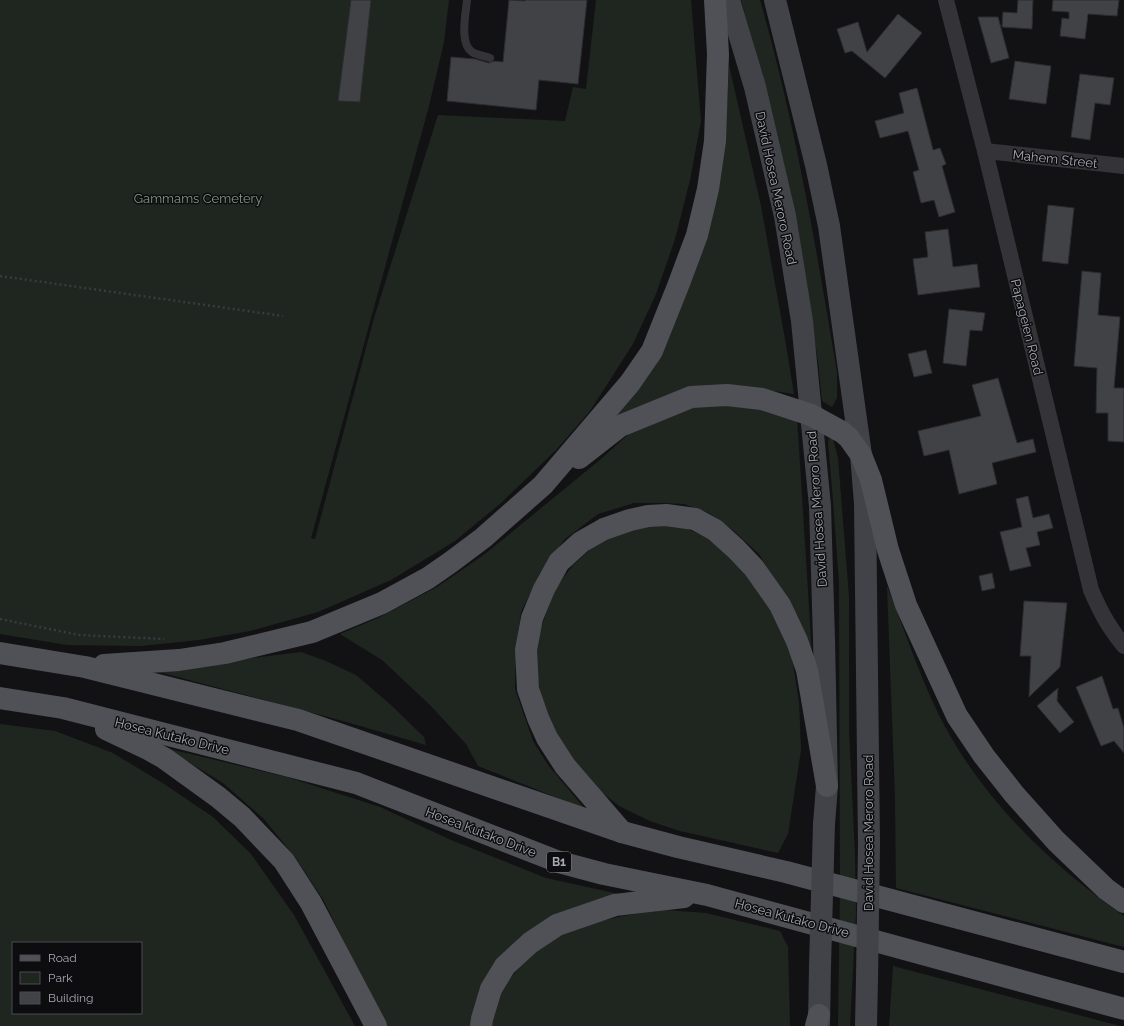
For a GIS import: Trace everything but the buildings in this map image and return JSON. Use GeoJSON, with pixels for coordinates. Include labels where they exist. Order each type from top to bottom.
{"type":"FeatureCollection","features":[{"type":"Feature","properties":{"kind":"main road"},"geometry":{"type":"LineString","coordinates":[[543,485],[630,383],[652,350],[694,242],[708,189],[715,141],[718,54],[715,0]]}},
{"type":"Feature","properties":{"kind":"main road","name":"David Hosea Meroro Road"},"geometry":{"type":"LineString","coordinates":[[728,0],[755,87],[785,216],[802,321],[820,506],[827,786],[824,824],[818,1022]]}},
{"type":"Feature","properties":{"kind":"main road","name":"David Hosea Meroro Road"},"geometry":{"type":"LineString","coordinates":[[775,0],[816,165],[829,226],[861,454],[865,503],[869,844],[866,1026]]}},
{"type":"Feature","properties":{"kind":"main road"},"geometry":{"type":"LineString","coordinates":[[85,667],[202,657],[312,632],[382,604],[428,578],[452,562],[543,485],[620,426],[691,397],[727,394],[762,399],[811,415],[842,432],[849,438],[861,454],[870,480],[888,550],[906,605],[957,716],[984,756],[1014,794],[1056,841],[1106,888],[1124,902]]}},
{"type":"Feature","properties":{"kind":"main road"},"geometry":{"type":"LineString","coordinates":[[622,832],[565,766],[547,738],[528,689],[526,650],[532,618],[544,589],[559,562],[581,542],[604,529],[630,520],[648,516],[666,515],[695,519],[715,530],[754,568],[780,605],[797,641],[807,670],[827,786]]}},
{"type":"Feature","properties":{"kind":"main road"},"geometry":{"type":"LineString","coordinates":[[0,653],[85,667],[298,720],[622,832],[678,847],[786,872],[1124,962]]}},
{"type":"Feature","properties":{"kind":"main road","name":"Hosea Kutako Drive"},"geometry":{"type":"LineString","coordinates":[[0,698],[63,708],[356,783],[559,862],[604,874],[707,895],[1124,1009]]}},
{"type":"Feature","properties":{"kind":"main road"},"geometry":{"type":"LineString","coordinates":[[63,708],[164,758],[218,797],[242,817],[284,861],[292,873],[311,903],[376,1026]]}},
{"type":"Feature","properties":{"kind":"main road"},"geometry":{"type":"LineString","coordinates":[[481,1026],[491,989],[505,966],[530,943],[557,925],[615,905],[649,900],[707,895]]}},
{"type":"Feature","properties":{"kind":"street","name":"Papageien Road"},"geometry":{"type":"LineString","coordinates":[[946,0],[985,151],[1091,590],[1100,613],[1109,628],[1124,646]]}},
{"type":"Feature","properties":{"kind":"street","name":"Mahem Street"},"geometry":{"type":"LineString","coordinates":[[985,151],[1124,166]]}},
{"type":"Feature","properties":{"kind":"lane"},"geometry":{"type":"LineString","coordinates":[[467,0],[464,36],[466,46],[471,51],[490,58]]}},
{"type":"Feature","properties":{"kind":"path"},"geometry":{"type":"LineString","coordinates":[[0,276],[283,316]]}},
{"type":"Feature","properties":{"kind":"path"},"geometry":{"type":"LineString","coordinates":[[0,619],[79,635],[172,640]]}},
{"type":"Feature","properties":{"kind":"green space","name":"Gammams Cemetery"},"geometry":{"type":"Polygon","coordinates":[[[0,0],[449,0],[444,42],[429,106],[311,538],[315,539],[374,318],[438,115],[565,121],[573,87],[586,89],[596,0],[691,0],[701,121],[690,180],[675,239],[656,294],[633,344],[590,411],[556,450],[501,503],[455,541],[391,580],[318,612],[250,631],[199,640],[141,646],[67,645],[0,634],[0,0]]]}},
{"type":"Feature","properties":{"kind":"green space"},"geometry":{"type":"Polygon","coordinates":[[[741,0],[760,0],[784,92],[813,232],[837,372],[837,398],[832,407],[822,401],[818,361],[805,283],[755,50],[741,0]]]}},
{"type":"Feature","properties":{"kind":"green space"},"geometry":{"type":"Polygon","coordinates":[[[729,65],[761,206],[794,394],[745,387],[609,424],[647,373],[726,123],[729,65]]]}},
{"type":"Feature","properties":{"kind":"green space"},"geometry":{"type":"Polygon","coordinates":[[[740,405],[797,416],[812,655],[782,592],[759,554],[734,531],[709,513],[684,504],[634,503],[598,514],[564,540],[540,573],[521,612],[516,649],[515,689],[533,741],[548,765],[585,809],[478,766],[466,744],[430,705],[382,660],[340,634],[378,618],[437,587],[485,554],[601,459],[632,431],[695,406],[740,405]]]}},
{"type":"Feature","properties":{"kind":"green space"},"geometry":{"type":"Polygon","coordinates":[[[829,438],[833,439],[838,458],[849,597],[849,730],[855,855],[856,913],[850,1026],[838,1026],[840,892],[839,583],[828,442],[829,438]]]}},
{"type":"Feature","properties":{"kind":"green space"},"geometry":{"type":"Polygon","coordinates":[[[652,523],[683,527],[710,539],[733,557],[756,587],[778,621],[792,657],[799,702],[801,750],[788,834],[778,853],[680,831],[650,821],[619,806],[600,791],[578,768],[555,732],[542,698],[535,668],[539,633],[555,589],[573,565],[598,542],[652,523]]]}},
{"type":"Feature","properties":{"kind":"green space"},"geometry":{"type":"Polygon","coordinates":[[[887,586],[924,682],[938,713],[974,772],[995,800],[1018,826],[1043,850],[1069,874],[1124,916],[1124,947],[896,888],[895,797],[887,586]]]}},
{"type":"Feature","properties":{"kind":"green space"},"geometry":{"type":"Polygon","coordinates":[[[301,652],[326,661],[356,675],[391,705],[424,737],[426,745],[343,721],[159,672],[162,669],[301,652]]]}},
{"type":"Feature","properties":{"kind":"green space"},"geometry":{"type":"Polygon","coordinates":[[[0,724],[55,731],[113,753],[164,784],[213,817],[251,854],[294,915],[355,1026],[0,1026],[0,724]]]}},
{"type":"Feature","properties":{"kind":"green space"},"geometry":{"type":"Polygon","coordinates":[[[165,748],[287,777],[380,807],[451,840],[546,878],[619,894],[528,933],[473,1026],[385,1026],[324,901],[295,857],[264,819],[223,783],[165,748]]]}},
{"type":"Feature","properties":{"kind":"green space"},"geometry":{"type":"Polygon","coordinates":[[[665,910],[706,913],[780,931],[788,947],[790,1026],[491,1026],[499,997],[514,974],[531,956],[549,942],[570,931],[591,924],[615,918],[665,910]]]}},
{"type":"Feature","properties":{"kind":"green space"},"geometry":{"type":"Polygon","coordinates":[[[893,966],[1120,1026],[889,1026],[893,966]]]}}]}
